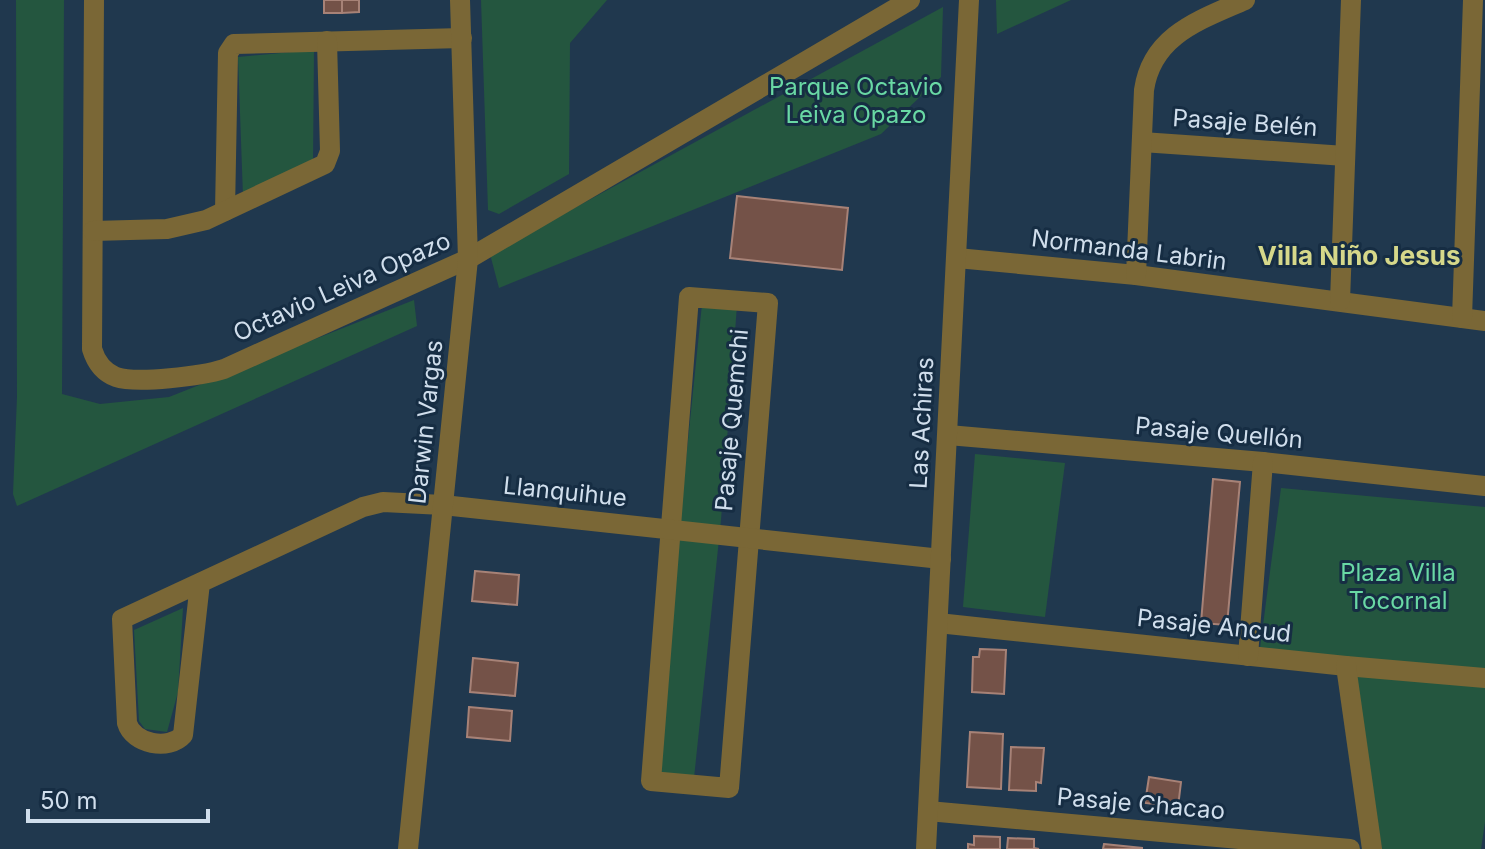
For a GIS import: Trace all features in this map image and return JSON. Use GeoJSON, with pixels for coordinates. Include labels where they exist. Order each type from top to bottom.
{"type":"FeatureCollection","features":[{"type":"Feature","properties":{"kind":"street","name":"Octavio Leiva Opazo"},"geometry":{"type":"LineString","coordinates":[[94,0],[92,349],[102,368],[123,379],[183,377],[224,369],[468,259],[910,0]]}},
{"type":"Feature","properties":{"kind":"street","name":"Darwin Vargas"},"geometry":{"type":"LineString","coordinates":[[408,849],[468,259],[460,0]]}},
{"type":"Feature","properties":{"kind":"street","name":"Las Achiras"},"geometry":{"type":"LineString","coordinates":[[926,849],[969,0]]}},
{"type":"Feature","properties":{"kind":"street"},"geometry":{"type":"LineString","coordinates":[[1136,275],[1146,76],[1157,52],[1176,34],[1245,0]]}},
{"type":"Feature","properties":{"kind":"street"},"geometry":{"type":"LineString","coordinates":[[1340,301],[1351,0]]}},
{"type":"Feature","properties":{"kind":"street"},"geometry":{"type":"LineString","coordinates":[[1462,318],[1473,0]]}},
{"type":"Feature","properties":{"kind":"street"},"geometry":{"type":"LineString","coordinates":[[225,211],[228,53],[231,46],[238,43],[462,38]]}},
{"type":"Feature","properties":{"kind":"street"},"geometry":{"type":"LineString","coordinates":[[93,231],[178,228],[206,220],[328,161],[327,41]]}},
{"type":"Feature","properties":{"kind":"street","name":"Pasaje Belén"},"geometry":{"type":"LineString","coordinates":[[1142,142],[1345,156]]}},
{"type":"Feature","properties":{"kind":"street","name":"Normanda Labrin"},"geometry":{"type":"LineString","coordinates":[[957,258],[1136,275],[1485,321]]}},
{"type":"Feature","properties":{"kind":"street","name":"Pasaje Quemchi"},"geometry":{"type":"LineString","coordinates":[[689,297],[768,303],[749,538],[729,788],[651,781],[689,297]]}},
{"type":"Feature","properties":{"kind":"street","name":"Pasaje Quellón"},"geometry":{"type":"LineString","coordinates":[[948,435],[1263,462],[1485,486]]}},
{"type":"Feature","properties":{"kind":"street"},"geometry":{"type":"LineString","coordinates":[[1248,656],[1263,462]]}},
{"type":"Feature","properties":{"kind":"street","name":"Llanquihue"},"geometry":{"type":"LineString","coordinates":[[200,583],[183,735],[170,744],[137,738],[127,723],[122,619],[363,507],[383,502],[443,505],[941,559]]}},
{"type":"Feature","properties":{"kind":"street","name":"Pasaje Ancud"},"geometry":{"type":"LineString","coordinates":[[938,623],[1485,678]]}},
{"type":"Feature","properties":{"kind":"street"},"geometry":{"type":"LineString","coordinates":[[1346,666],[1372,849]]}},
{"type":"Feature","properties":{"kind":"street","name":"Pasaje Chacao"},"geometry":{"type":"LineString","coordinates":[[928,811],[1350,849]]}},
{"type":"Feature","properties":{"kind":"green space"},"geometry":{"type":"Polygon","coordinates":[[[16,0],[64,0],[62,394],[100,404],[169,397],[414,300],[417,326],[17,506],[13,494],[17,397],[16,0]]]}},
{"type":"Feature","properties":{"kind":"green space"},"geometry":{"type":"Polygon","coordinates":[[[481,0],[607,0],[570,43],[569,174],[499,214],[488,210],[481,0]]]}},
{"type":"Feature","properties":{"kind":"green space","name":"Parque Octavio Leiva Opazo"},"geometry":{"type":"Polygon","coordinates":[[[996,0],[1071,0],[997,34],[996,0]]]}},
{"type":"Feature","properties":{"kind":"green space","name":"Parque Octavio Leiva Opazo"},"geometry":{"type":"Polygon","coordinates":[[[943,7],[941,77],[881,134],[499,288],[490,254],[943,7]]]}},
{"type":"Feature","properties":{"kind":"green space"},"geometry":{"type":"Polygon","coordinates":[[[314,50],[313,162],[243,196],[238,57],[314,50]]]}},
{"type":"Feature","properties":{"kind":"green space"},"geometry":{"type":"Polygon","coordinates":[[[702,304],[737,305],[721,520],[694,778],[654,773],[702,304]]]}},
{"type":"Feature","properties":{"kind":"green space"},"geometry":{"type":"Polygon","coordinates":[[[975,454],[1065,463],[1045,617],[963,607],[975,454]]]}},
{"type":"Feature","properties":{"kind":"green space","name":"Plaza Villa Tocornal"},"geometry":{"type":"Polygon","coordinates":[[[1281,488],[1485,507],[1485,822],[1481,849],[1382,849],[1348,658],[1260,648],[1281,488]]]}},
{"type":"Feature","properties":{"kind":"green space"},"geometry":{"type":"Polygon","coordinates":[[[183,608],[178,692],[167,732],[145,729],[139,721],[134,630],[183,608]]]}},
{"type":"Feature","properties":{"kind":"building"},"geometry":{"type":"Polygon","coordinates":[[[324,0],[342,0],[342,13],[324,13],[324,0]]]}},
{"type":"Feature","properties":{"kind":"building"},"geometry":{"type":"Polygon","coordinates":[[[342,0],[359,0],[359,12],[342,13],[342,0]]]}},
{"type":"Feature","properties":{"kind":"building"},"geometry":{"type":"Polygon","coordinates":[[[737,196],[848,208],[842,270],[730,258],[737,196]]]}},
{"type":"Feature","properties":{"kind":"building"},"geometry":{"type":"Polygon","coordinates":[[[1213,479],[1240,482],[1227,625],[1201,623],[1213,479]]]}},
{"type":"Feature","properties":{"kind":"building"},"geometry":{"type":"Polygon","coordinates":[[[475,571],[519,575],[517,605],[472,601],[475,571]]]}},
{"type":"Feature","properties":{"kind":"building"},"geometry":{"type":"Polygon","coordinates":[[[980,649],[1006,650],[1004,694],[972,692],[973,657],[979,657],[980,649]]]}},
{"type":"Feature","properties":{"kind":"building"},"geometry":{"type":"Polygon","coordinates":[[[473,658],[518,663],[515,696],[470,692],[473,658]]]}},
{"type":"Feature","properties":{"kind":"building"},"geometry":{"type":"Polygon","coordinates":[[[469,707],[512,711],[510,741],[467,737],[469,707]]]}},
{"type":"Feature","properties":{"kind":"building"},"geometry":{"type":"Polygon","coordinates":[[[970,732],[1003,734],[1001,789],[967,787],[970,732]]]}},
{"type":"Feature","properties":{"kind":"building"},"geometry":{"type":"Polygon","coordinates":[[[1011,747],[1044,748],[1041,783],[1036,782],[1036,791],[1009,790],[1011,747]]]}},
{"type":"Feature","properties":{"kind":"building"},"geometry":{"type":"Polygon","coordinates":[[[1149,777],[1181,782],[1178,807],[1145,803],[1149,777]]]}},
{"type":"Feature","properties":{"kind":"building"},"geometry":{"type":"Polygon","coordinates":[[[974,836],[1000,837],[1000,849],[968,849],[968,844],[974,845],[974,836]]]}},
{"type":"Feature","properties":{"kind":"building"},"geometry":{"type":"Polygon","coordinates":[[[1008,838],[1034,839],[1034,848],[1039,849],[1007,849],[1008,838]]]}},
{"type":"Feature","properties":{"kind":"building"},"geometry":{"type":"Polygon","coordinates":[[[1104,844],[1142,848],[1142,849],[1103,849],[1104,844]]]}},
{"type":"Feature","properties":{"kind":"district","name":"Villa Niño Jesus"},"geometry":{"type":"Point","coordinates":[1359,256]}}]}
